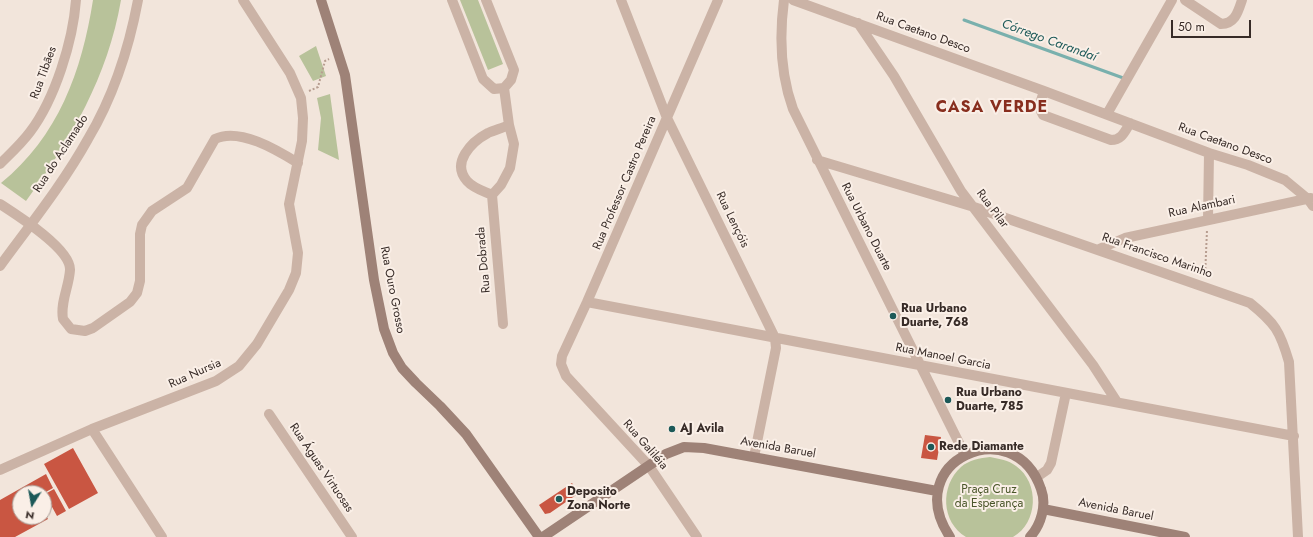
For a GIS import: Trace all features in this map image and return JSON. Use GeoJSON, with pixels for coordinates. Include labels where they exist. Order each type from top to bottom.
{"type":"FeatureCollection","features":[{"type":"Feature","properties":{"kind":"street","name":"Rua Tibães"},"geometry":{"type":"LineString","coordinates":[[0,164],[30,132],[48,104],[66,53],[76,0]]}},
{"type":"Feature","properties":{"kind":"street","name":"Rua do Aclamado"},"geometry":{"type":"LineString","coordinates":[[0,266],[88,140],[104,109],[126,48],[138,0]]}},
{"type":"Feature","properties":{"kind":"street","name":"Rua Nursia"},"geometry":{"type":"LineString","coordinates":[[0,470],[92,429],[216,381],[228,374],[248,357],[289,290],[296,273],[298,253],[289,204],[298,163],[303,118],[300,95],[290,72],[243,0]]}},
{"type":"Feature","properties":{"kind":"street","name":"Rua Ouro Grosso"},"geometry":{"type":"LineString","coordinates":[[321,0],[345,75],[374,280],[384,329],[393,353],[407,373],[466,434],[540,537]]}},
{"type":"Feature","properties":{"kind":"street"},"geometry":{"type":"LineString","coordinates":[[452,0],[483,80],[494,89],[504,88],[511,80],[514,70],[486,0]]}},
{"type":"Feature","properties":{"kind":"street","name":"Rua Lençóis"},"geometry":{"type":"LineString","coordinates":[[621,0],[667,118],[775,338],[776,348],[754,457]]}},
{"type":"Feature","properties":{"kind":"street","name":"Rua Professor Castro Pereira"},"geometry":{"type":"LineString","coordinates":[[566,376],[561,364],[562,356],[587,302],[718,0]]}},
{"type":"Feature","properties":{"kind":"street","name":"Rua Urbano Duarte"},"geometry":{"type":"LineString","coordinates":[[784,0],[780,30],[781,52],[787,92],[817,160],[965,455]]}},
{"type":"Feature","properties":{"kind":"street","name":"Rua Caetano Desco"},"geometry":{"type":"LineString","coordinates":[[793,0],[1107,114],[1209,153],[1248,165],[1285,180],[1311,201]]}},
{"type":"Feature","properties":{"kind":"street"},"geometry":{"type":"LineString","coordinates":[[1107,114],[1172,0]]}},
{"type":"Feature","properties":{"kind":"street"},"geometry":{"type":"LineString","coordinates":[[1185,0],[1221,24],[1227,24],[1235,17],[1242,0]]}},
{"type":"Feature","properties":{"kind":"street","name":"Rua Pilar"},"geometry":{"type":"LineString","coordinates":[[858,23],[894,76],[974,208],[1093,365],[1117,402]]}},
{"type":"Feature","properties":{"kind":"street"},"geometry":{"type":"LineString","coordinates":[[504,88],[509,125],[514,144],[512,158],[501,185],[492,194],[468,182],[463,176],[461,165],[464,154],[480,139],[488,133],[509,125]]}},
{"type":"Feature","properties":{"kind":"street"},"geometry":{"type":"LineString","coordinates":[[1044,91],[1039,107],[1043,115],[1111,140],[1115,140],[1123,135],[1130,123]]}},
{"type":"Feature","properties":{"kind":"street"},"geometry":{"type":"LineString","coordinates":[[0,204],[30,223],[65,255],[69,261],[70,276],[63,302],[63,319],[71,329],[85,331],[120,310],[137,293],[140,281],[140,234],[142,225],[152,211],[187,188],[215,139],[228,135],[239,136],[280,151],[298,163]]}},
{"type":"Feature","properties":{"kind":"street"},"geometry":{"type":"LineString","coordinates":[[1208,219],[1209,153]]}},
{"type":"Feature","properties":{"kind":"street","name":"Rua Francisco Marinho"},"geometry":{"type":"LineString","coordinates":[[817,160],[974,208],[1205,286],[1250,303],[1268,317],[1282,337],[1289,362],[1298,537]]}},
{"type":"Feature","properties":{"kind":"street","name":"Rua Dobrada"},"geometry":{"type":"LineString","coordinates":[[492,194],[503,324]]}},
{"type":"Feature","properties":{"kind":"street","name":"Rua Alambari"},"geometry":{"type":"LineString","coordinates":[[1099,250],[1125,238],[1208,219],[1311,201]]}},
{"type":"Feature","properties":{"kind":"street","name":"Rua Manoel Garcia"},"geometry":{"type":"LineString","coordinates":[[587,302],[1294,436]]}},
{"type":"Feature","properties":{"kind":"street","name":"Rua Galiléia"},"geometry":{"type":"LineString","coordinates":[[566,376],[649,466],[697,537]]}},
{"type":"Feature","properties":{"kind":"street"},"geometry":{"type":"LineString","coordinates":[[1037,477],[1047,470],[1051,463],[1066,393]]}},
{"type":"Feature","properties":{"kind":"street","name":"Rua Águas Virtuosas"},"geometry":{"type":"LineString","coordinates":[[269,414],[352,537]]}},
{"type":"Feature","properties":{"kind":"street"},"geometry":{"type":"LineString","coordinates":[[92,429],[162,537]]}},
{"type":"Feature","properties":{"kind":"street","name":"Avenida Baruel"},"geometry":{"type":"LineString","coordinates":[[544,537],[666,454],[684,447],[754,457],[938,491]]}},
{"type":"Feature","properties":{"kind":"street"},"geometry":{"type":"LineString","coordinates":[[950,537],[940,518],[937,508],[938,491],[943,476],[952,464],[965,455],[981,450],[1003,451],[1013,454],[1027,464],[1037,477],[1043,493],[1043,509],[1039,523],[1030,537]]}},
{"type":"Feature","properties":{"kind":"street","name":"Avenida Baruel"},"geometry":{"type":"LineString","coordinates":[[1043,509],[1184,537]]}},
{"type":"Feature","properties":{"kind":"path"},"geometry":{"type":"LineString","coordinates":[[300,95],[318,87],[325,61],[339,54]]}},
{"type":"Feature","properties":{"kind":"path"},"geometry":{"type":"LineString","coordinates":[[1205,286],[1208,219]]}},
{"type":"Feature","properties":{"kind":"green space"},"geometry":{"type":"Polygon","coordinates":[[[93,0],[121,0],[107,55],[86,106],[58,155],[26,201],[1,183],[21,165],[38,145],[52,124],[64,101],[82,52],[93,0]]]}},
{"type":"Feature","properties":{"kind":"green space"},"geometry":{"type":"Polygon","coordinates":[[[460,0],[478,0],[503,64],[488,70],[460,0]]]}},
{"type":"Feature","properties":{"kind":"green space"},"geometry":{"type":"Polygon","coordinates":[[[316,46],[326,76],[313,81],[299,56],[316,46]]]}},
{"type":"Feature","properties":{"kind":"green space"},"geometry":{"type":"Polygon","coordinates":[[[330,94],[339,160],[318,150],[321,118],[317,98],[330,94]]]}},
{"type":"Feature","properties":{"kind":"green space","name":"Praça Cruz da Esperança"},"geometry":{"type":"Polygon","coordinates":[[[990,457],[1010,462],[1024,473],[1032,492],[1033,503],[1031,513],[1021,531],[1013,537],[966,537],[952,522],[948,513],[946,504],[949,484],[954,475],[964,465],[975,460],[990,457]]]}},
{"type":"Feature","properties":{"kind":"building","name":"Rede Diamante"},"geometry":{"type":"Polygon","coordinates":[[[925,435],[941,437],[937,460],[921,458],[925,435]]]}},
{"type":"Feature","properties":{"kind":"building"},"geometry":{"type":"Polygon","coordinates":[[[73,448],[98,493],[69,509],[44,464],[73,448]]]}},
{"type":"Feature","properties":{"kind":"building"},"geometry":{"type":"Polygon","coordinates":[[[46,474],[52,485],[27,485],[46,474]]]}},
{"type":"Feature","properties":{"kind":"building","name":"Deposito Zona Norte"},"geometry":{"type":"Polygon","coordinates":[[[572,483],[579,493],[550,513],[545,514],[539,505],[572,483]]]}},
{"type":"Feature","properties":{"kind":"building"},"geometry":{"type":"Polygon","coordinates":[[[54,489],[66,511],[57,516],[52,507],[52,490],[54,489]]]}},
{"type":"Feature","properties":{"kind":"building"},"geometry":{"type":"Polygon","coordinates":[[[12,493],[12,525],[37,525],[15,537],[0,537],[0,500],[12,493]]]}},
{"type":"Feature","properties":{"kind":"waterway","name":"Córrego Carandaí"},"geometry":{"type":"LineString","coordinates":[[964,20],[1126,79]]}},
{"type":"Feature","properties":{"kind":"place","name":"Rua Urbano Duarte, 768"},"geometry":{"type":"Point","coordinates":[893,316]}},
{"type":"Feature","properties":{"kind":"place","name":"Rua Urbano Duarte, 785"},"geometry":{"type":"Point","coordinates":[948,400]}},
{"type":"Feature","properties":{"kind":"place","name":"AJ Avila"},"geometry":{"type":"Point","coordinates":[672,429]}},
{"type":"Feature","properties":{"kind":"place","name":"Rede Diamante"},"geometry":{"type":"Point","coordinates":[931,447]}},
{"type":"Feature","properties":{"kind":"place","name":"Deposito Zona Norte"},"geometry":{"type":"Point","coordinates":[559,499]}},
{"type":"Feature","properties":{"kind":"district","name":"CASA VERDE"},"geometry":{"type":"Point","coordinates":[992,108]}}]}
